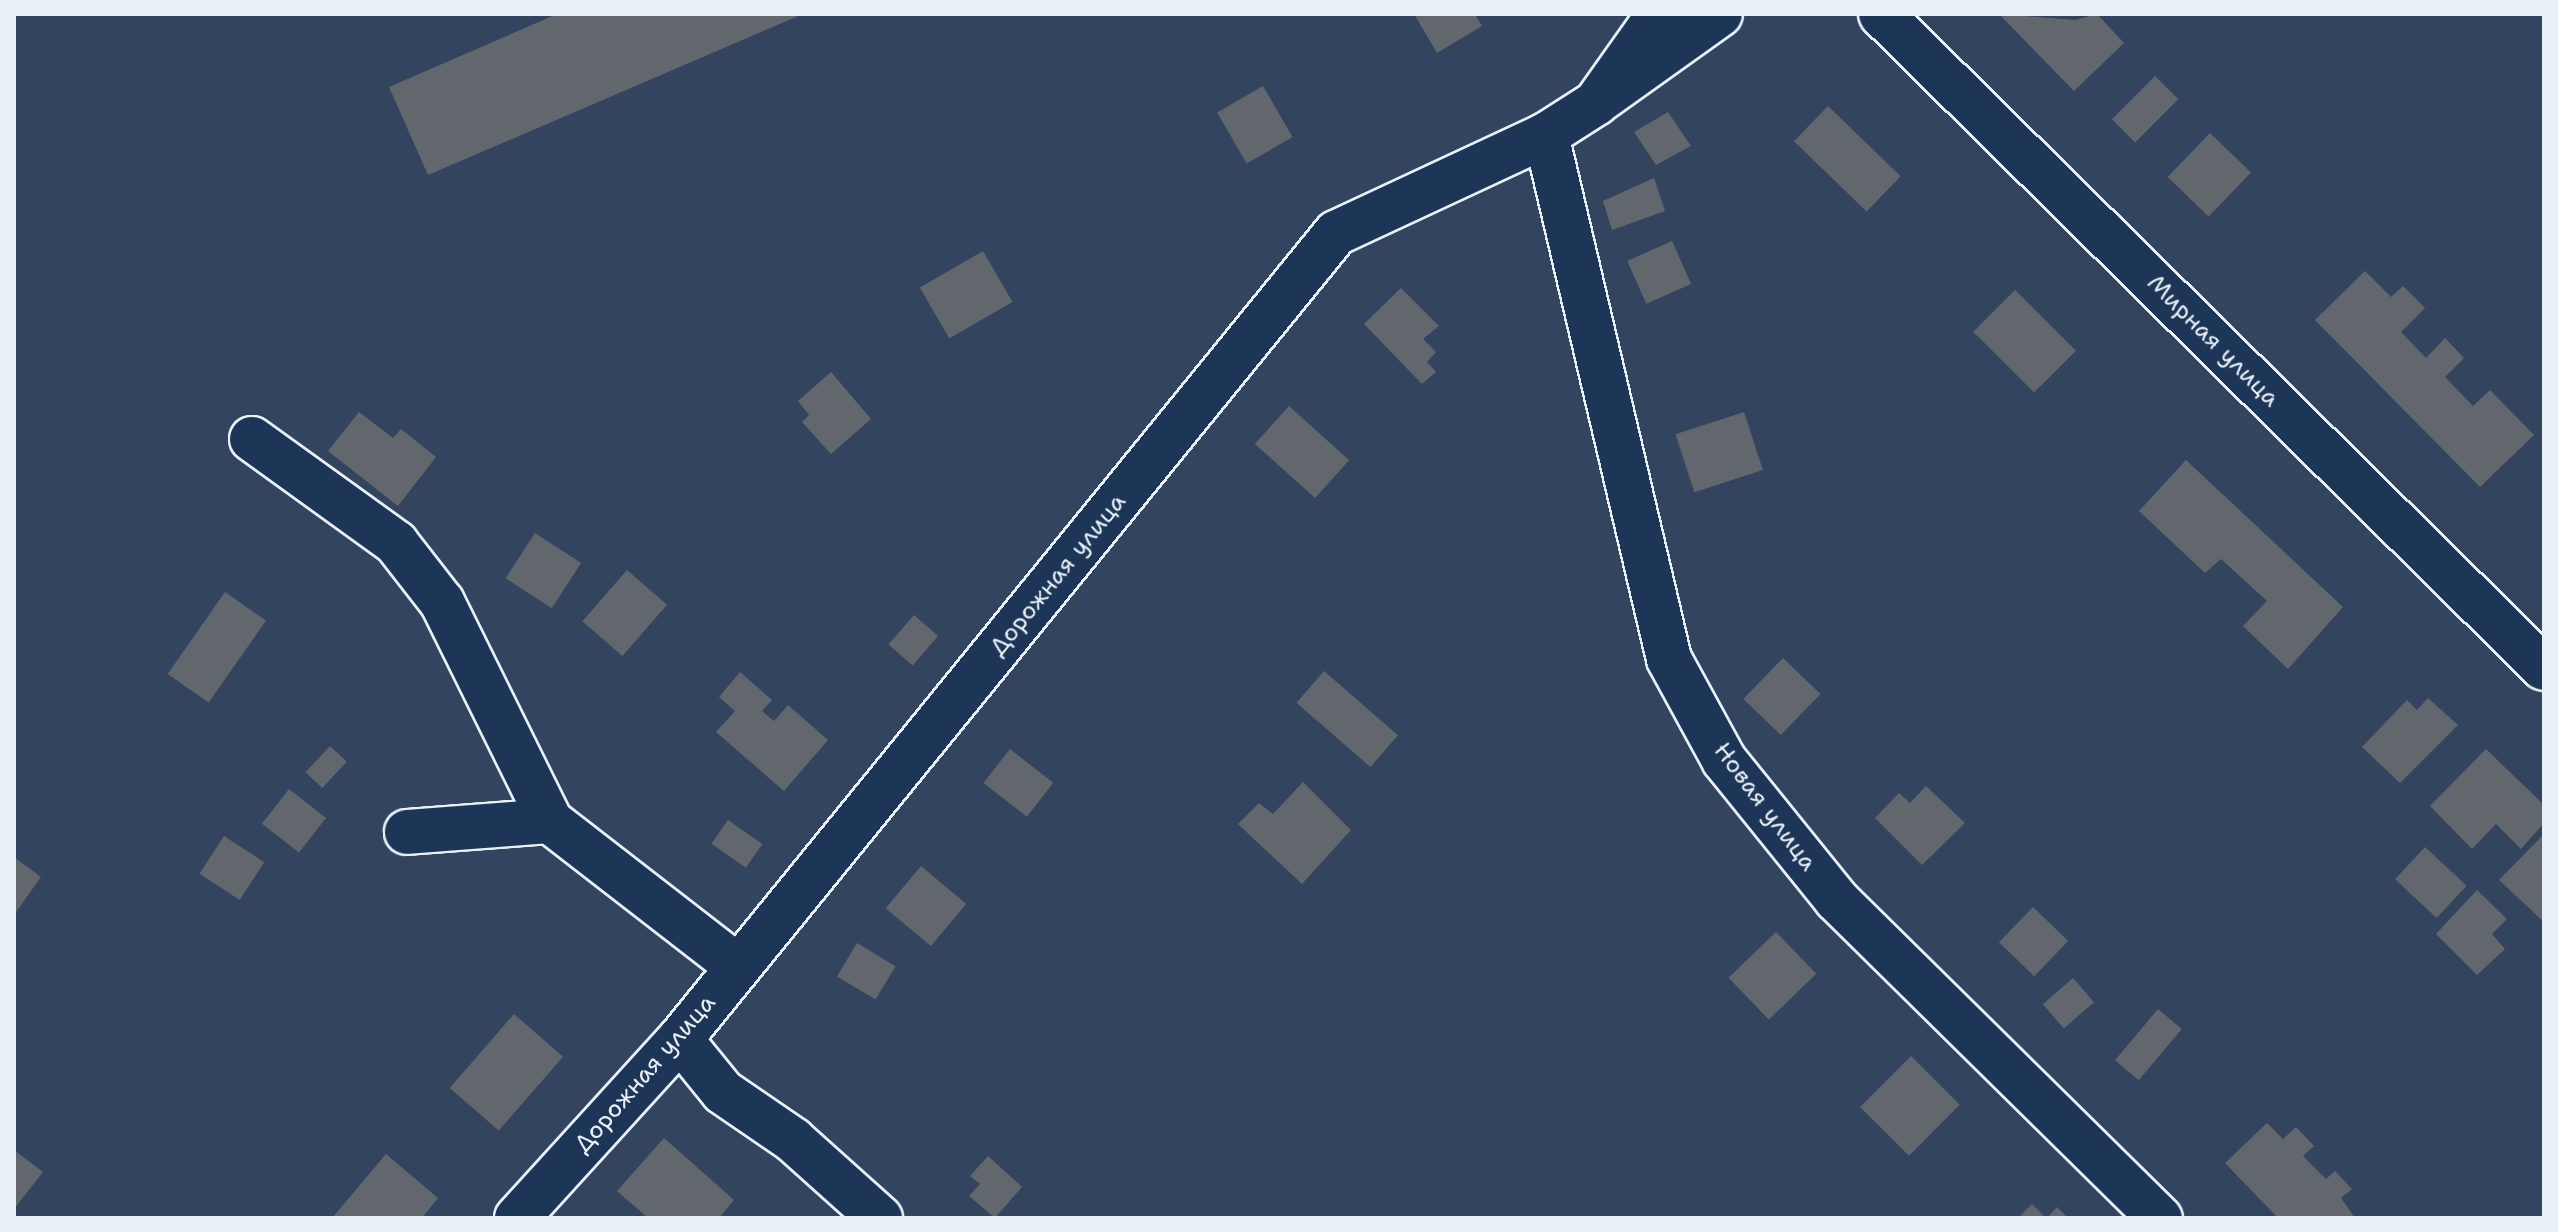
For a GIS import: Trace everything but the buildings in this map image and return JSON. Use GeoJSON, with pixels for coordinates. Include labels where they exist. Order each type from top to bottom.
{"type":"FeatureCollection","features":[{"type":"Feature","properties":{"kind":"street","name":"Дорожная улица"},"geometry":{"type":"LineString","coordinates":[[517,1218],[680,1039],[1336,233],[1546,135],[1596,103],[1659,14]]}},
{"type":"Feature","properties":{"kind":"street"},"geometry":{"type":"LineString","coordinates":[[1596,103],[1720,14]]}},
{"type":"Feature","properties":{"kind":"street","name":"Мирная улица"},"geometry":{"type":"LineString","coordinates":[[1881,14],[2544,668]]}},
{"type":"Feature","properties":{"kind":"street","name":"Новая улица"},"geometry":{"type":"LineString","coordinates":[[1546,135],[1669,659],[1724,760],[1836,899],[2160,1218]]}},
{"type":"Feature","properties":{"kind":"street"},"geometry":{"type":"LineString","coordinates":[[252,439],[405,555],[442,602],[550,821],[738,967]]}},
{"type":"Feature","properties":{"kind":"street"},"geometry":{"type":"LineString","coordinates":[[407,832],[550,821]]}},
{"type":"Feature","properties":{"kind":"street"},"geometry":{"type":"LineString","coordinates":[[680,1039],[723,1092],[793,1140],[880,1218]]}}]}
